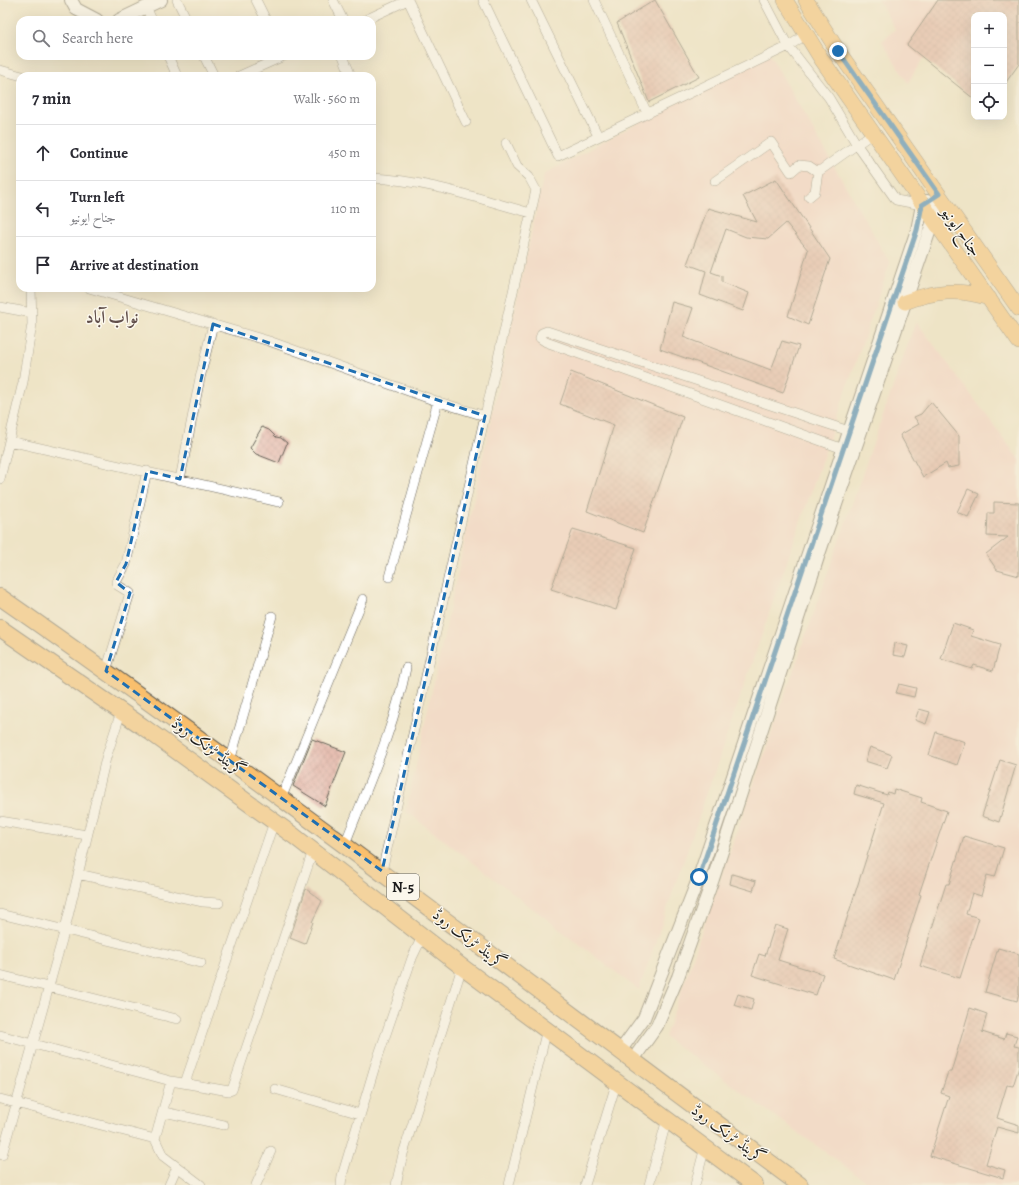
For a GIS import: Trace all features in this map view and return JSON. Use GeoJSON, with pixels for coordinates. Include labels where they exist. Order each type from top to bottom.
{"type":"FeatureCollection","features":[{"type":"Feature","properties":{"kind":"highway","name":"گرینڈ ٹرنک روڈ"},"geometry":{"type":"LineString","coordinates":[[0,597],[106,671],[382,871],[632,1061],[800,1185]]}},
{"type":"Feature","properties":{"kind":"highway","name":"گرینڈ ٹرنک روڈ"},"geometry":{"type":"LineString","coordinates":[[0,628],[121,712],[274,822],[423,935],[462,967],[565,1042],[755,1185]]}},
{"type":"Feature","properties":{"kind":"highway"},"geometry":{"type":"LineString","coordinates":[[565,1042],[582,1022]]}},
{"type":"Feature","properties":{"kind":"main road","name":"جناح ایونیو"},"geometry":{"type":"LineString","coordinates":[[785,0],[805,35],[933,221],[1019,342]]}},
{"type":"Feature","properties":{"kind":"main road","name":"جناح ایونیو"},"geometry":{"type":"LineString","coordinates":[[806,0],[838,51],[1019,309]]}},
{"type":"Feature","properties":{"kind":"main road"},"geometry":{"type":"LineString","coordinates":[[899,300],[936,292],[955,291],[989,298]]}},
{"type":"Feature","properties":{"kind":"street"},"geometry":{"type":"LineString","coordinates":[[71,0],[76,9],[89,16]]}},
{"type":"Feature","properties":{"kind":"street"},"geometry":{"type":"LineString","coordinates":[[127,16],[161,0]]}},
{"type":"Feature","properties":{"kind":"street"},"geometry":{"type":"LineString","coordinates":[[178,0],[185,16]]}},
{"type":"Feature","properties":{"kind":"street"},"geometry":{"type":"LineString","coordinates":[[256,0],[264,16]]}},
{"type":"Feature","properties":{"kind":"street"},"geometry":{"type":"LineString","coordinates":[[333,0],[341,16]]}},
{"type":"Feature","properties":{"kind":"street"},"geometry":{"type":"LineString","coordinates":[[374,16],[408,0],[466,122]]}},
{"type":"Feature","properties":{"kind":"street"},"geometry":{"type":"LineString","coordinates":[[483,0],[558,156],[788,46],[805,35]]}},
{"type":"Feature","properties":{"kind":"street"},"geometry":{"type":"LineString","coordinates":[[530,0],[598,136]]}},
{"type":"Feature","properties":{"kind":"street"},"geometry":{"type":"LineString","coordinates":[[594,0],[647,113]]}},
{"type":"Feature","properties":{"kind":"street"},"geometry":{"type":"LineString","coordinates":[[764,0],[788,46],[829,98],[857,145],[896,200],[922,205],[939,194]]}},
{"type":"Feature","properties":{"kind":"street"},"geometry":{"type":"LineString","coordinates":[[146,7],[150,16]]}},
{"type":"Feature","properties":{"kind":"street"},"geometry":{"type":"LineString","coordinates":[[170,60],[175,72]]}},
{"type":"Feature","properties":{"kind":"street"},"geometry":{"type":"LineString","coordinates":[[206,60],[212,72]]}},
{"type":"Feature","properties":{"kind":"street"},"geometry":{"type":"LineString","coordinates":[[248,72],[274,60]]}},
{"type":"Feature","properties":{"kind":"street"},"geometry":{"type":"LineString","coordinates":[[345,60],[349,72]]}},
{"type":"Feature","properties":{"kind":"street"},"geometry":{"type":"LineString","coordinates":[[0,70],[16,74]]}},
{"type":"Feature","properties":{"kind":"street"},"geometry":{"type":"LineString","coordinates":[[809,197],[815,192],[818,172],[873,133]]}},
{"type":"Feature","properties":{"kind":"street"},"geometry":{"type":"LineString","coordinates":[[715,181],[771,142],[791,172],[799,165],[808,166],[818,172]]}},
{"type":"Feature","properties":{"kind":"street"},"geometry":{"type":"LineString","coordinates":[[382,871],[536,190],[529,177],[517,166],[506,143]]}},
{"type":"Feature","properties":{"kind":"street"},"geometry":{"type":"LineString","coordinates":[[376,178],[396,180],[432,187],[531,213]]}},
{"type":"Feature","properties":{"kind":"street"},"geometry":{"type":"LineString","coordinates":[[899,300],[933,221],[939,194]]}},
{"type":"Feature","properties":{"kind":"street"},"geometry":{"type":"LineString","coordinates":[[620,1051],[644,1018],[699,877],[848,451],[899,300],[922,205]]}},
{"type":"Feature","properties":{"kind":"street"},"geometry":{"type":"LineString","coordinates":[[0,479],[23,382],[32,324],[31,292]]}},
{"type":"Feature","properties":{"kind":"street"},"geometry":{"type":"LineString","coordinates":[[103,292],[269,341],[438,401],[485,416]]}},
{"type":"Feature","properties":{"kind":"street"},"geometry":{"type":"LineString","coordinates":[[0,307],[32,314]]}},
{"type":"Feature","properties":{"kind":"street"},"geometry":{"type":"LineString","coordinates":[[180,479],[200,378],[213,324]]}},
{"type":"Feature","properties":{"kind":"street"},"geometry":{"type":"LineString","coordinates":[[848,451],[546,342],[540,338],[542,333],[547,331],[854,433]]}},
{"type":"Feature","properties":{"kind":"street"},"geometry":{"type":"LineString","coordinates":[[389,577],[438,401]]}},
{"type":"Feature","properties":{"kind":"street"},"geometry":{"type":"LineString","coordinates":[[9,441],[279,502]]}},
{"type":"Feature","properties":{"kind":"street"},"geometry":{"type":"LineString","coordinates":[[632,1061],[657,1026],[678,977],[714,879],[848,451]]}},
{"type":"Feature","properties":{"kind":"street"},"geometry":{"type":"LineString","coordinates":[[106,671],[130,593],[117,585],[116,582],[126,564],[147,471]]}},
{"type":"Feature","properties":{"kind":"street"},"geometry":{"type":"LineString","coordinates":[[281,799],[363,599]]}},
{"type":"Feature","properties":{"kind":"street"},"geometry":{"type":"LineString","coordinates":[[230,761],[272,616]]}},
{"type":"Feature","properties":{"kind":"street"},"geometry":{"type":"LineString","coordinates":[[345,844],[390,729],[402,689],[406,668]]}},
{"type":"Feature","properties":{"kind":"street"},"geometry":{"type":"LineString","coordinates":[[2,1155],[65,929],[106,758],[121,712]]}},
{"type":"Feature","properties":{"kind":"street"},"geometry":{"type":"LineString","coordinates":[[0,820],[87,835]]}},
{"type":"Feature","properties":{"kind":"street"},"geometry":{"type":"LineString","coordinates":[[185,1082],[274,822]]}},
{"type":"Feature","properties":{"kind":"street"},"geometry":{"type":"LineString","coordinates":[[0,1035],[171,1081],[185,1082],[229,1092],[232,1090],[313,851]]}},
{"type":"Feature","properties":{"kind":"street"},"geometry":{"type":"LineString","coordinates":[[78,874],[203,902],[219,903]]}},
{"type":"Feature","properties":{"kind":"street"},"geometry":{"type":"LineString","coordinates":[[0,914],[201,963]]}},
{"type":"Feature","properties":{"kind":"street"},"geometry":{"type":"LineString","coordinates":[[341,1185],[342,1176],[360,1114],[412,958],[423,935]]}},
{"type":"Feature","properties":{"kind":"street"},"geometry":{"type":"LineString","coordinates":[[396,1185],[404,1154],[462,967]]}},
{"type":"Feature","properties":{"kind":"street"},"geometry":{"type":"LineString","coordinates":[[0,975],[48,989],[177,1019]]}},
{"type":"Feature","properties":{"kind":"street"},"geometry":{"type":"LineString","coordinates":[[509,1185],[547,1029]]}},
{"type":"Feature","properties":{"kind":"street"},"geometry":{"type":"LineString","coordinates":[[171,1081],[164,1112],[155,1140],[163,1156],[200,1185]]}},
{"type":"Feature","properties":{"kind":"street"},"geometry":{"type":"LineString","coordinates":[[585,1185],[617,1081]]}},
{"type":"Feature","properties":{"kind":"street"},"geometry":{"type":"LineString","coordinates":[[275,1089],[360,1114]]}},
{"type":"Feature","properties":{"kind":"street"},"geometry":{"type":"LineString","coordinates":[[0,1099],[155,1140]]}},
{"type":"Feature","properties":{"kind":"street"},"geometry":{"type":"LineString","coordinates":[[164,1112],[224,1125]]}},
{"type":"Feature","properties":{"kind":"street"},"geometry":{"type":"LineString","coordinates":[[649,1185],[667,1119]]}},
{"type":"Feature","properties":{"kind":"street"},"geometry":{"type":"LineString","coordinates":[[695,1185],[705,1147]]}},
{"type":"Feature","properties":{"kind":"street"},"geometry":{"type":"LineString","coordinates":[[256,1185],[271,1151]]}},
{"type":"Feature","properties":{"kind":"street"},"geometry":{"type":"LineString","coordinates":[[169,1185],[177,1167]]}},
{"type":"Feature","properties":{"kind":"highlighted area"},"geometry":{"type":"Polygon","coordinates":[[[213,324],[485,416],[382,871],[106,671],[130,593],[116,582],[126,564],[147,471],[180,479],[213,324]]]}},
{"type":"Feature","properties":{"kind":"shaded area"},"geometry":{"type":"Polygon","coordinates":[[[878,0],[958,0],[908,83],[882,41],[895,29],[878,0]]]}},
{"type":"Feature","properties":{"kind":"shaded area"},"geometry":{"type":"Polygon","coordinates":[[[768,52],[890,263],[639,990],[406,811],[544,174],[768,52]]]}},
{"type":"Feature","properties":{"kind":"shaded area"},"geometry":{"type":"Polygon","coordinates":[[[916,321],[1019,459],[1019,1185],[871,1185],[665,1037],[916,321]]]}},
{"type":"Feature","properties":{"kind":"building"},"geometry":{"type":"Polygon","coordinates":[[[655,0],[699,77],[649,102],[617,23],[655,0]]]}},
{"type":"Feature","properties":{"kind":"building"},"geometry":{"type":"Polygon","coordinates":[[[938,0],[1019,0],[1019,64],[1007,81],[1007,12],[971,12],[971,97],[907,45],[938,0]]]}},
{"type":"Feature","properties":{"kind":"building"},"geometry":{"type":"Polygon","coordinates":[[[776,179],[830,259],[808,325],[788,316],[808,250],[786,223],[768,239],[746,237],[726,229],[711,272],[722,276],[722,282],[749,293],[743,311],[700,295],[706,271],[687,264],[708,208],[757,222],[743,196],[776,179]]]}},
{"type":"Feature","properties":{"kind":"building"},"geometry":{"type":"Polygon","coordinates":[[[672,302],[693,308],[683,337],[771,370],[782,341],[799,346],[783,393],[660,349],[672,302]]]}},
{"type":"Feature","properties":{"kind":"building"},"geometry":{"type":"Polygon","coordinates":[[[571,372],[683,417],[643,533],[587,511],[614,425],[560,404],[571,372]]]}},
{"type":"Feature","properties":{"kind":"building"},"geometry":{"type":"Polygon","coordinates":[[[931,402],[959,436],[959,466],[948,468],[946,463],[923,477],[900,435],[919,424],[914,417],[921,414],[931,402]]]}},
{"type":"Feature","properties":{"kind":"building"},"geometry":{"type":"Polygon","coordinates":[[[262,427],[269,430],[276,437],[281,438],[287,443],[279,463],[256,454],[250,448],[262,427]]]}},
{"type":"Feature","properties":{"kind":"building"},"geometry":{"type":"Polygon","coordinates":[[[968,489],[979,494],[968,517],[957,512],[968,489]]]}},
{"type":"Feature","properties":{"kind":"building"},"geometry":{"type":"Polygon","coordinates":[[[994,502],[1019,503],[1019,576],[997,570],[986,554],[1008,537],[987,536],[988,513],[994,513],[994,502]]]}},
{"type":"Feature","properties":{"kind":"building"},"geometry":{"type":"Polygon","coordinates":[[[573,529],[636,548],[616,610],[551,589],[573,529]]]}},
{"type":"Feature","properties":{"kind":"building"},"geometry":{"type":"Polygon","coordinates":[[[953,623],[973,630],[971,636],[1000,645],[993,671],[974,665],[972,669],[941,659],[953,623]]]}},
{"type":"Feature","properties":{"kind":"building"},"geometry":{"type":"Polygon","coordinates":[[[895,643],[908,646],[905,657],[893,655],[895,643]]]}},
{"type":"Feature","properties":{"kind":"building"},"geometry":{"type":"Polygon","coordinates":[[[899,684],[916,688],[914,697],[896,693],[899,684]]]}},
{"type":"Feature","properties":{"kind":"building"},"geometry":{"type":"Polygon","coordinates":[[[919,709],[930,712],[926,724],[915,720],[919,709]]]}},
{"type":"Feature","properties":{"kind":"building"},"geometry":{"type":"Polygon","coordinates":[[[936,732],[965,742],[957,765],[929,755],[936,732]]]}},
{"type":"Feature","properties":{"kind":"building"},"geometry":{"type":"Polygon","coordinates":[[[312,739],[346,752],[325,806],[293,786],[312,739]]]}},
{"type":"Feature","properties":{"kind":"building"},"geometry":{"type":"Polygon","coordinates":[[[870,747],[892,755],[887,768],[865,761],[870,747]]]}},
{"type":"Feature","properties":{"kind":"building"},"geometry":{"type":"Polygon","coordinates":[[[1000,760],[1016,765],[999,822],[982,816],[1000,760]]]}},
{"type":"Feature","properties":{"kind":"building"},"geometry":{"type":"Polygon","coordinates":[[[856,785],[887,795],[888,792],[893,794],[894,789],[922,798],[921,802],[947,811],[919,894],[921,895],[894,980],[834,959],[884,803],[854,794],[856,785]]]}},
{"type":"Feature","properties":{"kind":"building"},"geometry":{"type":"Polygon","coordinates":[[[964,836],[1004,848],[995,877],[987,875],[981,896],[972,893],[966,914],[979,918],[960,978],[920,966],[946,884],[949,884],[964,836]]]}},
{"type":"Feature","properties":{"kind":"building"},"geometry":{"type":"Polygon","coordinates":[[[732,874],[756,881],[753,891],[730,884],[732,874]]]}},
{"type":"Feature","properties":{"kind":"building"},"geometry":{"type":"Polygon","coordinates":[[[306,889],[322,901],[312,922],[305,944],[290,938],[306,889]]]}},
{"type":"Feature","properties":{"kind":"building"},"geometry":{"type":"Polygon","coordinates":[[[775,925],[788,929],[778,960],[823,974],[816,995],[752,975],[759,954],[765,956],[775,925]]]}},
{"type":"Feature","properties":{"kind":"building"},"geometry":{"type":"Polygon","coordinates":[[[998,948],[1019,954],[1019,994],[1017,1001],[985,992],[998,948]]]}},
{"type":"Feature","properties":{"kind":"building"},"geometry":{"type":"Polygon","coordinates":[[[738,994],[754,999],[751,1010],[734,1005],[738,994]]]}},
{"type":"Feature","properties":{"kind":"building"},"geometry":{"type":"Polygon","coordinates":[[[970,1008],[987,1014],[982,1032],[1004,1039],[1006,1033],[1017,1036],[1014,1046],[1019,1047],[1019,1067],[1013,1086],[1007,1085],[997,1118],[1019,1125],[1019,1133],[997,1127],[986,1164],[1005,1170],[1003,1178],[930,1156],[949,1096],[941,1093],[948,1072],[951,1072],[970,1008]]]}},
{"type":"Feature","properties":{"kind":"district","name":"نواب آباد"},"geometry":{"type":"Point","coordinates":[112,317]}},
{"type":"Feature","properties":{"kind":"route"},"geometry":{"type":"LineString","coordinates":[[699,877],[917,230],[922,205],[939,194],[838,51]]}}]}
